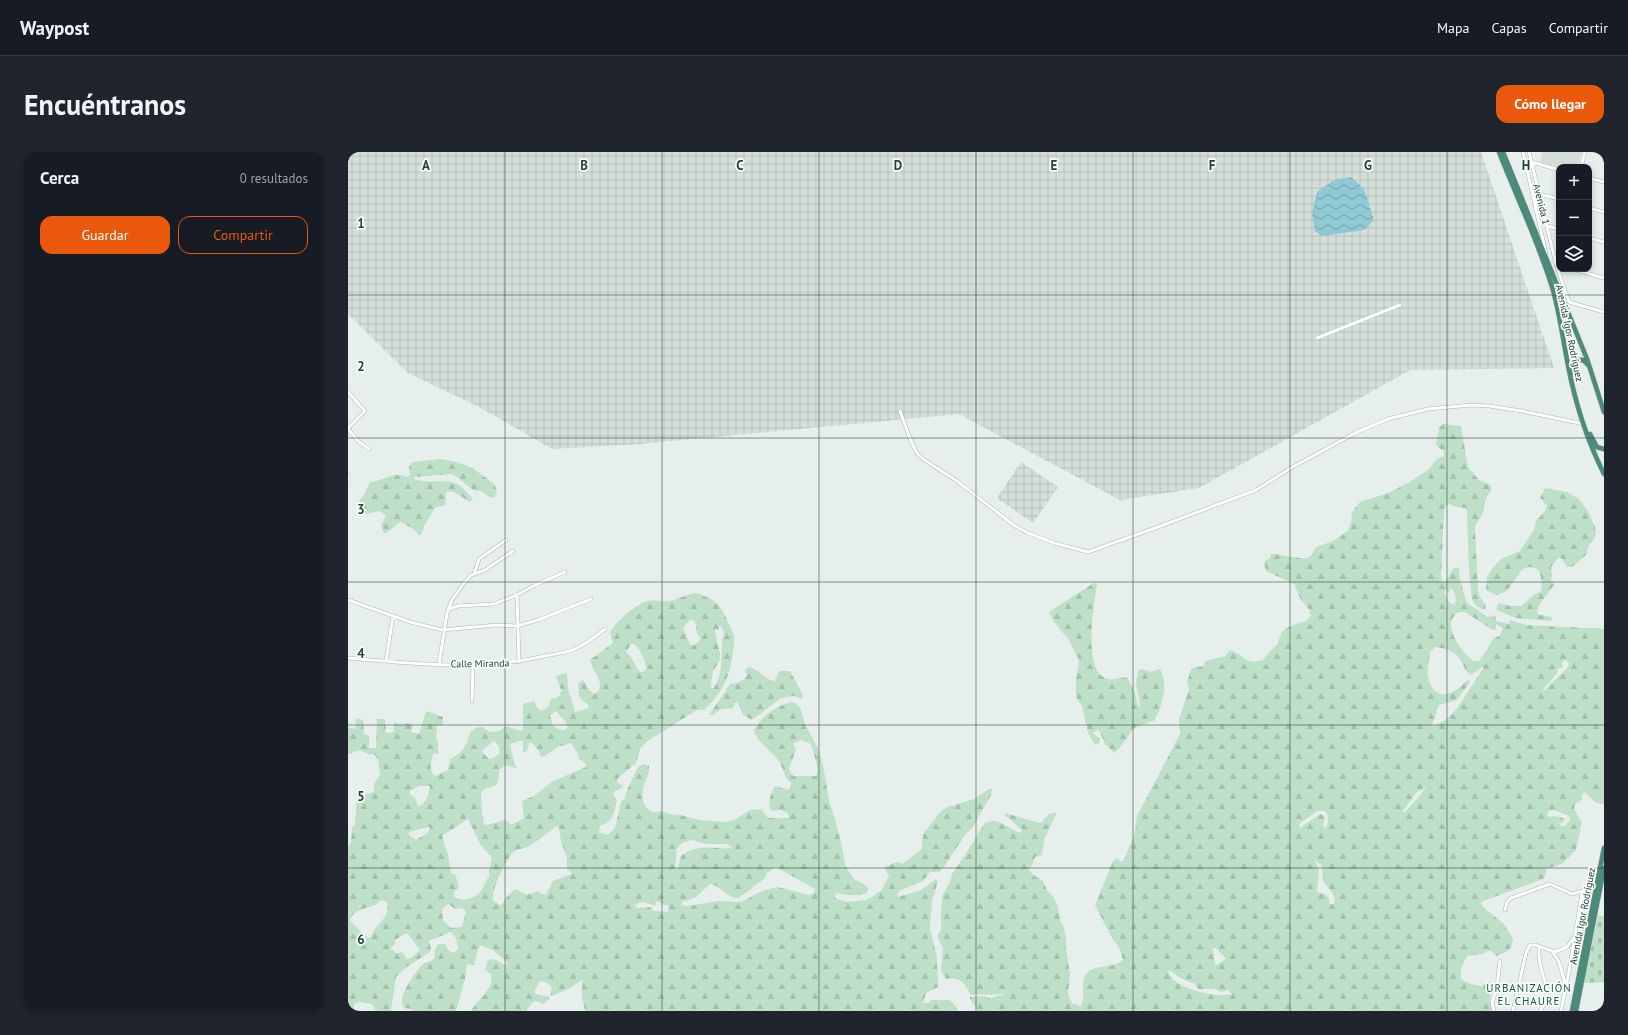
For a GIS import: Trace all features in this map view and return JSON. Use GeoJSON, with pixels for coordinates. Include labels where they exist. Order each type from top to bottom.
{"type":"FeatureCollection","features":[{"type":"Feature","properties":{"kind":"highway","name":"Avenida Igor Rodríguez"},"geometry":{"type":"LineString","coordinates":[[1499,152],[1547,272],[1562,329],[1571,377],[1582,418],[1589,441],[1604,474]]}},
{"type":"Feature","properties":{"kind":"highway","name":"Avenida Igor Rodríguez"},"geometry":{"type":"LineString","coordinates":[[1503,152],[1590,366],[1604,412]]}},
{"type":"Feature","properties":{"kind":"highway"},"geometry":{"type":"LineString","coordinates":[[1571,377],[1572,365],[1577,360],[1583,360],[1590,366]]}},
{"type":"Feature","properties":{"kind":"highway"},"geometry":{"type":"LineString","coordinates":[[1582,418],[1594,443],[1597,447],[1604,448]]}},
{"type":"Feature","properties":{"kind":"highway","name":"Avenida Igor Rodríguez"},"geometry":{"type":"LineString","coordinates":[[1572,1011],[1594,901],[1600,889],[1604,848]]}},
{"type":"Feature","properties":{"kind":"highway","name":"Avenida Igor Rodríguez"},"geometry":{"type":"LineString","coordinates":[[1576,1011],[1604,868]]}},
{"type":"Feature","properties":{"kind":"street"},"geometry":{"type":"LineString","coordinates":[[1523,152],[1548,263]]}},
{"type":"Feature","properties":{"kind":"street","name":"Avenida 1"},"geometry":{"type":"LineString","coordinates":[[1529,152],[1556,258]]}},
{"type":"Feature","properties":{"kind":"street"},"geometry":{"type":"LineString","coordinates":[[1582,164],[1585,152]]}},
{"type":"Feature","properties":{"kind":"street"},"geometry":{"type":"LineString","coordinates":[[1532,162],[1556,169]]}},
{"type":"Feature","properties":{"kind":"street"},"geometry":{"type":"LineString","coordinates":[[1592,179],[1604,182]]}},
{"type":"Feature","properties":{"kind":"street"},"geometry":{"type":"LineString","coordinates":[[1539,194],[1556,199]]}},
{"type":"Feature","properties":{"kind":"street"},"geometry":{"type":"LineString","coordinates":[[1592,209],[1604,212]]}},
{"type":"Feature","properties":{"kind":"street"},"geometry":{"type":"LineString","coordinates":[[1547,226],[1556,228]]}},
{"type":"Feature","properties":{"kind":"street"},"geometry":{"type":"LineString","coordinates":[[1592,239],[1604,242]]}},
{"type":"Feature","properties":{"kind":"street","name":"Avenida 1"},"geometry":{"type":"LineString","coordinates":[[1560,272],[1569,302],[1604,312]]}},
{"type":"Feature","properties":{"kind":"street"},"geometry":{"type":"LineString","coordinates":[[1583,272],[1604,278]]}},
{"type":"Feature","properties":{"kind":"street"},"geometry":{"type":"LineString","coordinates":[[1317,338],[1400,305]]}},
{"type":"Feature","properties":{"kind":"street"},"geometry":{"type":"LineString","coordinates":[[348,392],[365,411],[348,428],[358,441],[369,449]]}},
{"type":"Feature","properties":{"kind":"street"},"geometry":{"type":"LineString","coordinates":[[900,411],[917,453],[923,459],[958,481],[1015,526],[1054,543],[1088,552],[1256,490],[1291,468],[1364,428],[1395,417],[1434,408],[1452,406],[1489,406],[1522,411],[1584,424]]}},
{"type":"Feature","properties":{"kind":"street"},"geometry":{"type":"LineString","coordinates":[[348,475],[348,481]]}},
{"type":"Feature","properties":{"kind":"street"},"geometry":{"type":"LineString","coordinates":[[474,574],[479,559],[506,540]]}},
{"type":"Feature","properties":{"kind":"street"},"geometry":{"type":"LineString","coordinates":[[439,664],[446,613],[452,600],[471,575],[485,570],[513,552]]}},
{"type":"Feature","properties":{"kind":"street"},"geometry":{"type":"LineString","coordinates":[[449,609],[458,606],[494,604],[517,595],[535,585],[565,572]]}},
{"type":"Feature","properties":{"kind":"street"},"geometry":{"type":"LineString","coordinates":[[517,595],[519,662]]}},
{"type":"Feature","properties":{"kind":"street"},"geometry":{"type":"LineString","coordinates":[[348,600],[410,622],[444,630],[497,625],[517,626],[538,620],[591,599]]}},
{"type":"Feature","properties":{"kind":"street"},"geometry":{"type":"LineString","coordinates":[[386,661],[393,616]]}},
{"type":"Feature","properties":{"kind":"street","name":"Calle Miranda"},"geometry":{"type":"LineString","coordinates":[[348,658],[416,664],[473,665],[519,662],[573,650],[587,643],[605,629]]}},
{"type":"Feature","properties":{"kind":"street"},"geometry":{"type":"LineString","coordinates":[[472,701],[473,665]]}},
{"type":"Feature","properties":{"kind":"street"},"geometry":{"type":"LineString","coordinates":[[1505,910],[1508,902],[1512,898],[1550,884],[1572,894],[1600,889]]}},
{"type":"Feature","properties":{"kind":"street"},"geometry":{"type":"LineString","coordinates":[[1589,890],[1594,895],[1594,901]]}},
{"type":"Feature","properties":{"kind":"street"},"geometry":{"type":"LineString","coordinates":[[1561,1010],[1582,894],[1589,890]]}},
{"type":"Feature","properties":{"kind":"street"},"geometry":{"type":"LineString","coordinates":[[1513,1011],[1526,953],[1530,945],[1534,944],[1555,952],[1567,946],[1575,935]]}},
{"type":"Feature","properties":{"kind":"street"},"geometry":{"type":"LineString","coordinates":[[1539,947],[1540,963],[1547,984],[1548,994],[1545,1004],[1540,1011]]}},
{"type":"Feature","properties":{"kind":"street"},"geometry":{"type":"LineString","coordinates":[[1552,951],[1559,962],[1566,989]]}},
{"type":"Feature","properties":{"kind":"street"},"geometry":{"type":"LineString","coordinates":[[1494,1011],[1492,1003],[1497,986],[1500,961]]}},
{"type":"Feature","properties":{"kind":"shaded area"},"geometry":{"type":"Polygon","coordinates":[[[348,152],[1481,152],[1554,368],[1410,370],[1199,488],[1120,500],[959,414],[640,444],[552,449],[479,407],[408,373],[348,314],[348,152]]]}},
{"type":"Feature","properties":{"kind":"shaded area"},"geometry":{"type":"Polygon","coordinates":[[[1542,152],[1582,152],[1578,164],[1556,164],[1556,166],[1540,162],[1542,152]]]}},
{"type":"Feature","properties":{"kind":"shaded area"},"geometry":{"type":"Polygon","coordinates":[[[1021,462],[1058,487],[1033,523],[997,498],[1021,462]]]}},
{"type":"Feature","properties":{"kind":"green space"},"geometry":{"type":"Polygon","coordinates":[[[1443,424],[1461,426],[1468,467],[1479,480],[1491,485],[1491,491],[1487,496],[1482,515],[1475,529],[1478,588],[1479,595],[1486,606],[1485,609],[1476,606],[1472,599],[1466,508],[1456,507],[1449,504],[1444,510],[1442,582],[1445,582],[1453,569],[1457,567],[1459,569],[1460,580],[1467,603],[1488,617],[1495,615],[1496,621],[1509,624],[1510,620],[1526,625],[1604,629],[1604,804],[1596,803],[1585,792],[1582,794],[1582,800],[1575,804],[1574,809],[1582,822],[1576,850],[1562,864],[1546,869],[1546,874],[1543,879],[1481,902],[1483,907],[1504,924],[1513,939],[1510,949],[1506,952],[1497,956],[1489,951],[1467,956],[1461,968],[1461,979],[1470,984],[1481,986],[1490,981],[1492,983],[1490,999],[1492,1011],[978,1011],[970,997],[985,996],[992,999],[996,996],[1004,994],[972,995],[961,981],[946,979],[941,970],[943,948],[937,936],[941,930],[942,896],[950,882],[952,874],[984,824],[993,821],[998,822],[1020,833],[1022,831],[1021,829],[1005,815],[1005,813],[1040,823],[1049,814],[1057,812],[1044,840],[1042,855],[1035,857],[1029,870],[1032,874],[1043,881],[1047,890],[1054,898],[1058,906],[1060,920],[1064,928],[1066,938],[1070,974],[1068,995],[1073,1005],[1076,1004],[1080,1007],[1083,1000],[1084,981],[1087,973],[1094,968],[1114,965],[1123,960],[1120,949],[1112,938],[1095,905],[1113,861],[1117,858],[1121,862],[1124,860],[1135,832],[1137,816],[1180,734],[1179,719],[1189,689],[1187,682],[1191,669],[1204,666],[1205,661],[1225,656],[1230,650],[1248,661],[1252,662],[1263,660],[1277,645],[1282,632],[1285,629],[1306,621],[1311,616],[1310,611],[1301,600],[1294,584],[1266,571],[1265,561],[1270,558],[1271,554],[1306,559],[1311,556],[1316,547],[1331,542],[1348,531],[1352,512],[1360,502],[1388,493],[1408,483],[1429,469],[1437,459],[1444,456],[1444,451],[1436,444],[1439,428],[1443,424]],[[1451,588],[1449,593],[1445,590],[1444,592],[1449,602],[1453,604],[1455,603],[1456,598],[1453,590],[1451,588]],[[1459,612],[1453,617],[1451,623],[1454,638],[1458,645],[1473,661],[1479,661],[1492,640],[1500,635],[1503,628],[1496,624],[1496,629],[1493,630],[1465,612],[1459,612]],[[1435,647],[1430,652],[1427,671],[1431,686],[1440,694],[1450,693],[1466,681],[1469,680],[1470,682],[1457,700],[1439,705],[1432,725],[1434,726],[1444,721],[1456,710],[1484,667],[1471,675],[1466,671],[1462,662],[1457,656],[1450,651],[1435,647]],[[1565,660],[1562,662],[1563,668],[1557,668],[1558,672],[1543,692],[1568,667],[1569,663],[1565,660]],[[1426,786],[1416,793],[1403,813],[1426,786]],[[1554,810],[1548,811],[1547,816],[1563,818],[1565,820],[1560,824],[1561,826],[1565,826],[1570,820],[1569,816],[1554,810]],[[1317,811],[1299,824],[1300,828],[1320,814],[1325,816],[1323,826],[1326,828],[1328,821],[1327,813],[1324,811],[1317,811]],[[1315,860],[1319,870],[1317,892],[1325,894],[1329,898],[1330,904],[1333,904],[1335,901],[1333,894],[1323,881],[1322,866],[1315,860]],[[1213,949],[1215,966],[1226,959],[1217,949],[1213,949]],[[1168,971],[1171,977],[1186,987],[1196,991],[1217,995],[1232,994],[1228,990],[1221,992],[1215,989],[1198,989],[1194,983],[1176,975],[1171,971],[1168,971]]]}},
{"type":"Feature","properties":{"kind":"green space"},"geometry":{"type":"Polygon","coordinates":[[[440,459],[462,464],[473,469],[491,482],[495,485],[497,491],[494,498],[481,491],[473,490],[453,474],[415,477],[413,478],[422,481],[452,482],[460,486],[473,499],[470,502],[456,493],[449,491],[446,492],[445,505],[435,508],[424,526],[422,534],[419,535],[412,528],[400,522],[384,534],[381,525],[386,516],[379,511],[367,514],[360,509],[359,501],[364,495],[370,482],[395,475],[408,477],[410,475],[409,466],[413,462],[440,459]]]}},
{"type":"Feature","properties":{"kind":"green space"},"geometry":{"type":"Polygon","coordinates":[[[1545,488],[1567,492],[1579,499],[1589,513],[1596,530],[1595,538],[1588,547],[1587,554],[1572,567],[1567,567],[1562,559],[1558,558],[1551,567],[1551,580],[1554,585],[1539,605],[1537,613],[1552,618],[1551,621],[1515,618],[1497,610],[1498,603],[1510,606],[1521,606],[1541,591],[1542,582],[1539,571],[1528,567],[1524,569],[1520,572],[1507,590],[1496,595],[1486,590],[1487,577],[1501,559],[1520,551],[1534,530],[1536,521],[1545,511],[1547,506],[1540,498],[1545,488]]]}},
{"type":"Feature","properties":{"kind":"green space"},"geometry":{"type":"Polygon","coordinates":[[[1094,583],[1097,584],[1092,620],[1092,649],[1094,662],[1098,672],[1108,679],[1127,677],[1135,692],[1138,707],[1140,704],[1136,684],[1138,671],[1142,669],[1151,672],[1160,669],[1164,682],[1164,695],[1155,720],[1134,728],[1119,749],[1114,753],[1105,744],[1099,730],[1093,733],[1100,739],[1098,744],[1095,745],[1088,733],[1082,706],[1076,696],[1076,679],[1079,660],[1069,640],[1054,622],[1049,612],[1094,583]]]}},
{"type":"Feature","properties":{"kind":"green space"},"geometry":{"type":"Polygon","coordinates":[[[696,593],[703,595],[713,600],[722,610],[732,631],[734,636],[734,644],[728,676],[721,691],[704,710],[697,710],[646,742],[640,749],[636,763],[618,778],[617,783],[622,785],[622,788],[615,791],[613,794],[617,801],[613,816],[608,822],[600,826],[599,832],[608,835],[615,828],[621,802],[625,798],[627,790],[639,766],[644,764],[649,766],[649,768],[644,787],[643,799],[646,807],[652,812],[661,811],[700,820],[724,822],[734,820],[750,810],[761,809],[768,818],[789,818],[788,813],[780,810],[772,811],[769,802],[775,786],[788,790],[791,783],[785,777],[781,765],[758,739],[754,730],[761,720],[770,712],[781,705],[793,702],[799,706],[805,725],[818,748],[823,765],[829,800],[840,837],[846,867],[854,879],[864,884],[868,888],[867,893],[860,895],[844,895],[837,893],[835,898],[847,902],[866,900],[881,891],[889,876],[884,867],[897,862],[902,864],[921,850],[923,834],[941,811],[948,807],[974,799],[989,789],[992,789],[991,795],[973,827],[965,835],[943,868],[939,872],[930,872],[923,881],[901,890],[897,894],[898,897],[921,890],[936,879],[938,881],[932,901],[930,928],[937,957],[938,987],[926,993],[923,1003],[928,1003],[932,1000],[949,1000],[958,1011],[585,1011],[582,996],[582,980],[570,988],[552,996],[550,994],[552,987],[545,982],[540,981],[534,992],[536,994],[549,997],[549,999],[543,1004],[536,1001],[533,1002],[526,1011],[471,1011],[485,994],[492,979],[491,974],[485,970],[488,960],[494,959],[502,964],[507,964],[507,962],[493,950],[481,945],[478,949],[474,965],[467,964],[465,979],[456,1011],[413,1011],[412,1009],[404,1008],[402,998],[404,992],[423,964],[434,959],[435,949],[437,946],[439,944],[445,944],[449,951],[454,953],[458,949],[456,938],[451,932],[429,941],[431,949],[430,952],[405,968],[396,977],[391,1011],[376,1011],[372,1004],[359,1002],[354,1004],[354,1011],[348,1011],[348,847],[351,842],[352,828],[355,824],[357,797],[374,792],[374,784],[380,775],[378,760],[375,755],[358,750],[348,754],[348,727],[355,729],[356,718],[363,720],[364,734],[369,736],[369,748],[376,748],[377,719],[385,719],[386,733],[394,732],[394,722],[402,725],[405,723],[413,724],[411,732],[419,734],[426,711],[443,717],[443,725],[437,725],[436,740],[438,741],[438,754],[434,753],[431,762],[431,769],[435,776],[448,770],[450,759],[462,751],[471,731],[482,727],[490,732],[499,731],[506,726],[521,731],[523,730],[523,704],[534,701],[537,708],[541,711],[548,707],[551,699],[560,695],[561,690],[556,676],[567,673],[568,689],[575,712],[589,708],[588,704],[580,697],[578,684],[583,680],[592,693],[594,694],[598,691],[600,683],[590,660],[613,643],[610,633],[616,624],[632,610],[647,601],[669,601],[696,593]],[[690,620],[683,628],[690,644],[693,646],[701,639],[697,633],[695,621],[690,620]],[[720,625],[719,631],[717,629],[715,632],[720,652],[720,660],[713,671],[711,687],[713,689],[720,673],[724,633],[720,625]],[[631,644],[626,652],[640,672],[647,669],[639,649],[634,644],[631,644]],[[556,711],[550,715],[552,722],[558,729],[565,730],[568,727],[556,711]],[[522,740],[511,744],[510,746],[516,768],[506,765],[502,767],[499,771],[497,783],[485,789],[481,793],[484,824],[486,825],[506,820],[511,825],[524,818],[522,801],[534,796],[553,781],[586,767],[586,764],[579,759],[578,754],[571,743],[558,747],[543,757],[540,756],[539,751],[532,743],[529,743],[527,751],[523,753],[522,740]],[[801,740],[793,743],[796,749],[789,769],[793,776],[816,776],[817,765],[811,744],[801,740]],[[494,741],[482,750],[489,759],[494,758],[500,753],[499,747],[494,741]],[[419,786],[410,791],[410,794],[416,799],[419,806],[424,803],[430,786],[419,786]],[[468,819],[442,836],[448,854],[451,874],[455,874],[459,886],[454,892],[454,897],[457,899],[468,899],[478,894],[489,877],[489,869],[492,858],[481,845],[468,819]],[[558,826],[531,845],[516,850],[512,854],[504,867],[494,890],[493,901],[500,905],[502,904],[516,889],[527,895],[537,892],[546,895],[553,881],[572,874],[567,869],[567,858],[558,826]],[[430,827],[409,832],[409,835],[416,840],[428,833],[430,827]],[[691,840],[684,842],[677,848],[675,870],[678,868],[681,856],[694,849],[732,847],[727,844],[707,844],[691,840]],[[776,867],[767,873],[765,878],[739,898],[731,897],[718,887],[710,884],[696,897],[682,902],[682,905],[687,906],[719,901],[741,902],[764,890],[778,887],[809,895],[814,893],[815,889],[776,867]],[[382,900],[375,905],[357,911],[350,918],[351,922],[368,938],[371,937],[387,913],[387,902],[382,900]],[[657,901],[655,903],[657,906],[639,903],[634,907],[650,907],[654,911],[668,912],[669,905],[664,905],[657,901]],[[448,904],[442,909],[443,920],[451,928],[462,927],[466,912],[462,908],[455,909],[448,904]],[[406,933],[395,940],[395,944],[390,949],[397,953],[402,952],[407,959],[410,959],[420,950],[406,933]]]}},
{"type":"Feature","properties":{"kind":"green space"},"geometry":{"type":"Polygon","coordinates":[[[749,667],[753,668],[768,679],[775,681],[779,671],[790,671],[803,695],[802,699],[794,696],[781,698],[752,720],[743,715],[738,702],[735,703],[733,708],[721,709],[713,715],[709,715],[730,684],[740,682],[746,677],[747,675],[745,670],[749,667]]]}},
{"type":"Feature","properties":{"kind":"green space"},"geometry":{"type":"Polygon","coordinates":[[[1598,915],[1604,917],[1604,982],[1584,983],[1598,915]]]}},
{"type":"Feature","properties":{"kind":"water"},"geometry":{"type":"Polygon","coordinates":[[[1351,177],[1364,189],[1374,220],[1364,230],[1322,236],[1315,231],[1312,213],[1317,192],[1334,180],[1351,177]]]}},
{"type":"Feature","properties":{"kind":"district","name":"URBANIZACIÓN EL CHAURE"},"geometry":{"type":"Point","coordinates":[1529,994]}}]}
